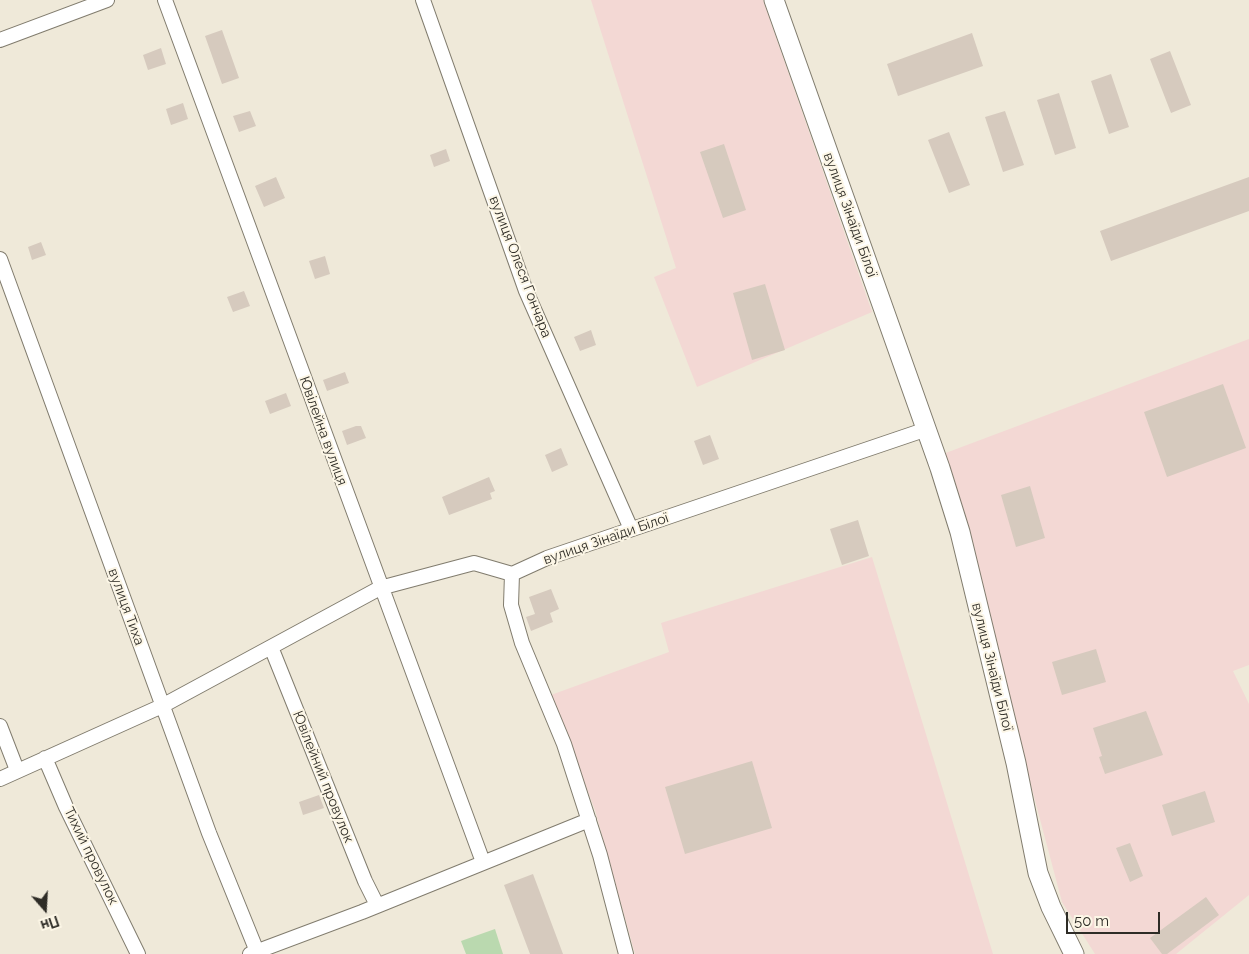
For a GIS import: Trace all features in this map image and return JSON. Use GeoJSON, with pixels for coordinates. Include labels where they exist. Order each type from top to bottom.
{"type":"FeatureCollection","features":[{"type":"Feature","properties":{"kind":"street"},"geometry":{"type":"LineString","coordinates":[[0,40],[107,0]]}},
{"type":"Feature","properties":{"kind":"street","name":"Ювілейна вулиця"},"geometry":{"type":"LineString","coordinates":[[166,0],[380,588],[483,862]]}},
{"type":"Feature","properties":{"kind":"street","name":"вулиця Олеся Гончара"},"geometry":{"type":"LineString","coordinates":[[423,0],[526,291],[631,529]]}},
{"type":"Feature","properties":{"kind":"street","name":"вулиця Зінаїди Білої"},"geometry":{"type":"LineString","coordinates":[[774,0],[927,429],[960,532],[1016,763],[1038,873],[1051,908],[1074,954]]}},
{"type":"Feature","properties":{"kind":"street","name":"вулиця Тиха"},"geometry":{"type":"LineString","coordinates":[[0,259],[162,706],[255,953]]}},
{"type":"Feature","properties":{"kind":"street","name":"вулиця Зінаїди Білої"},"geometry":{"type":"LineString","coordinates":[[512,574],[547,558],[791,477],[927,429]]}},
{"type":"Feature","properties":{"kind":"street"},"geometry":{"type":"LineString","coordinates":[[0,779],[162,706],[380,588],[474,563],[512,574],[511,605],[522,643],[564,744],[589,820],[626,954]]}},
{"type":"Feature","properties":{"kind":"street","name":"Ювілейний провулок"},"geometry":{"type":"LineString","coordinates":[[271,647],[365,881],[377,905]]}},
{"type":"Feature","properties":{"kind":"street"},"geometry":{"type":"LineString","coordinates":[[0,726],[17,770]]}},
{"type":"Feature","properties":{"kind":"street","name":"Тихий провулок"},"geometry":{"type":"LineString","coordinates":[[45,758],[66,808],[138,954]]}},
{"type":"Feature","properties":{"kind":"street"},"geometry":{"type":"LineString","coordinates":[[255,953],[589,820]]}},
{"type":"Feature","properties":{"kind":"shaded area"},"geometry":{"type":"Polygon","coordinates":[[[591,0],[763,0],[872,312],[697,387],[654,277],[676,268],[591,0]]]}},
{"type":"Feature","properties":{"kind":"shaded area"},"geometry":{"type":"Polygon","coordinates":[[[1249,339],[1249,665],[1233,671],[1249,704],[1249,895],[1176,954],[1095,954],[1062,902],[943,454],[1249,339]]]}},
{"type":"Feature","properties":{"kind":"shaded area"},"geometry":{"type":"Polygon","coordinates":[[[872,557],[993,954],[635,954],[595,810],[551,695],[669,652],[661,623],[872,557]]]}},
{"type":"Feature","properties":{"kind":"green space"},"geometry":{"type":"Polygon","coordinates":[[[495,929],[503,954],[466,954],[461,941],[495,929]]]}},
{"type":"Feature","properties":{"kind":"building"},"geometry":{"type":"Polygon","coordinates":[[[222,30],[239,78],[222,84],[205,36],[222,30]]]}},
{"type":"Feature","properties":{"kind":"building"},"geometry":{"type":"Polygon","coordinates":[[[972,33],[983,66],[898,96],[887,64],[972,33]]]}},
{"type":"Feature","properties":{"kind":"building"},"geometry":{"type":"Polygon","coordinates":[[[161,48],[166,64],[148,70],[143,55],[161,48]]]}},
{"type":"Feature","properties":{"kind":"building"},"geometry":{"type":"Polygon","coordinates":[[[1170,51],[1191,105],[1171,113],[1150,59],[1170,51]]]}},
{"type":"Feature","properties":{"kind":"building"},"geometry":{"type":"Polygon","coordinates":[[[1111,74],[1129,127],[1109,134],[1091,81],[1111,74]]]}},
{"type":"Feature","properties":{"kind":"building"},"geometry":{"type":"Polygon","coordinates":[[[1059,93],[1076,148],[1055,155],[1037,100],[1059,93]]]}},
{"type":"Feature","properties":{"kind":"building"},"geometry":{"type":"Polygon","coordinates":[[[183,103],[188,119],[171,125],[166,109],[183,103]]]}},
{"type":"Feature","properties":{"kind":"building"},"geometry":{"type":"Polygon","coordinates":[[[250,111],[256,126],[239,132],[233,116],[250,111]]]}},
{"type":"Feature","properties":{"kind":"building"},"geometry":{"type":"Polygon","coordinates":[[[1005,111],[1024,165],[1003,172],[985,117],[1005,111]]]}},
{"type":"Feature","properties":{"kind":"building"},"geometry":{"type":"Polygon","coordinates":[[[949,132],[970,185],[949,193],[928,140],[949,132]]]}},
{"type":"Feature","properties":{"kind":"building"},"geometry":{"type":"Polygon","coordinates":[[[724,144],[746,210],[723,218],[700,152],[724,144]]]}},
{"type":"Feature","properties":{"kind":"building"},"geometry":{"type":"Polygon","coordinates":[[[446,149],[450,161],[434,167],[430,155],[446,149]]]}},
{"type":"Feature","properties":{"kind":"building"},"geometry":{"type":"Polygon","coordinates":[[[276,177],[285,198],[264,207],[255,186],[276,177]]]}},
{"type":"Feature","properties":{"kind":"building"},"geometry":{"type":"Polygon","coordinates":[[[1249,177],[1249,211],[1111,261],[1100,231],[1249,177]]]}},
{"type":"Feature","properties":{"kind":"building"},"geometry":{"type":"Polygon","coordinates":[[[41,242],[46,255],[32,260],[28,247],[41,242]]]}},
{"type":"Feature","properties":{"kind":"building"},"geometry":{"type":"Polygon","coordinates":[[[325,256],[330,274],[315,279],[309,261],[325,256]]]}},
{"type":"Feature","properties":{"kind":"building"},"geometry":{"type":"Polygon","coordinates":[[[765,284],[785,350],[752,360],[733,293],[765,284]]]}},
{"type":"Feature","properties":{"kind":"building"},"geometry":{"type":"Polygon","coordinates":[[[244,291],[250,306],[233,312],[227,297],[244,291]]]}},
{"type":"Feature","properties":{"kind":"building"},"geometry":{"type":"Polygon","coordinates":[[[591,330],[596,345],[580,351],[574,337],[591,330]]]}},
{"type":"Feature","properties":{"kind":"building"},"geometry":{"type":"Polygon","coordinates":[[[345,372],[349,383],[327,391],[323,380],[345,372]]]}},
{"type":"Feature","properties":{"kind":"building"},"geometry":{"type":"Polygon","coordinates":[[[1223,384],[1246,448],[1167,477],[1144,412],[1223,384]]]}},
{"type":"Feature","properties":{"kind":"building"},"geometry":{"type":"Polygon","coordinates":[[[286,393],[291,406],[270,414],[265,401],[286,393]]]}},
{"type":"Feature","properties":{"kind":"building"},"geometry":{"type":"Polygon","coordinates":[[[361,426],[366,438],[347,445],[342,431],[361,426]]]}},
{"type":"Feature","properties":{"kind":"building"},"geometry":{"type":"Polygon","coordinates":[[[710,435],[719,459],[703,465],[694,441],[710,435]]]}},
{"type":"Feature","properties":{"kind":"building"},"geometry":{"type":"Polygon","coordinates":[[[561,448],[568,465],[552,472],[545,455],[561,448]]]}},
{"type":"Feature","properties":{"kind":"building"},"geometry":{"type":"Polygon","coordinates":[[[489,477],[495,491],[490,493],[492,499],[449,515],[442,497],[489,477]]]}},
{"type":"Feature","properties":{"kind":"building"},"geometry":{"type":"Polygon","coordinates":[[[1030,486],[1045,538],[1016,547],[1001,495],[1030,486]]]}},
{"type":"Feature","properties":{"kind":"building"},"geometry":{"type":"Polygon","coordinates":[[[858,520],[869,556],[842,565],[830,529],[858,520]]]}},
{"type":"Feature","properties":{"kind":"building"},"geometry":{"type":"Polygon","coordinates":[[[551,589],[559,609],[550,613],[553,622],[531,631],[526,617],[535,614],[529,597],[551,589]]]}},
{"type":"Feature","properties":{"kind":"building"},"geometry":{"type":"Polygon","coordinates":[[[1096,649],[1106,682],[1062,695],[1052,662],[1096,649]]]}},
{"type":"Feature","properties":{"kind":"building"},"geometry":{"type":"Polygon","coordinates":[[[1146,711],[1163,755],[1105,774],[1099,757],[1102,756],[1093,728],[1146,711]]]}},
{"type":"Feature","properties":{"kind":"building"},"geometry":{"type":"Polygon","coordinates":[[[752,761],[772,828],[685,854],[665,787],[752,761]]]}},
{"type":"Feature","properties":{"kind":"building"},"geometry":{"type":"Polygon","coordinates":[[[1205,791],[1215,822],[1172,836],[1162,805],[1205,791]]]}},
{"type":"Feature","properties":{"kind":"building"},"geometry":{"type":"Polygon","coordinates":[[[319,795],[324,808],[303,815],[299,802],[319,795]]]}},
{"type":"Feature","properties":{"kind":"building"},"geometry":{"type":"Polygon","coordinates":[[[1130,843],[1143,876],[1130,882],[1116,848],[1130,843]]]}},
{"type":"Feature","properties":{"kind":"building"},"geometry":{"type":"Polygon","coordinates":[[[533,874],[563,954],[530,954],[504,885],[533,874]]]}},
{"type":"Feature","properties":{"kind":"building"},"geometry":{"type":"Polygon","coordinates":[[[1206,897],[1219,915],[1167,954],[1162,954],[1150,938],[1206,897]]]}}]}
